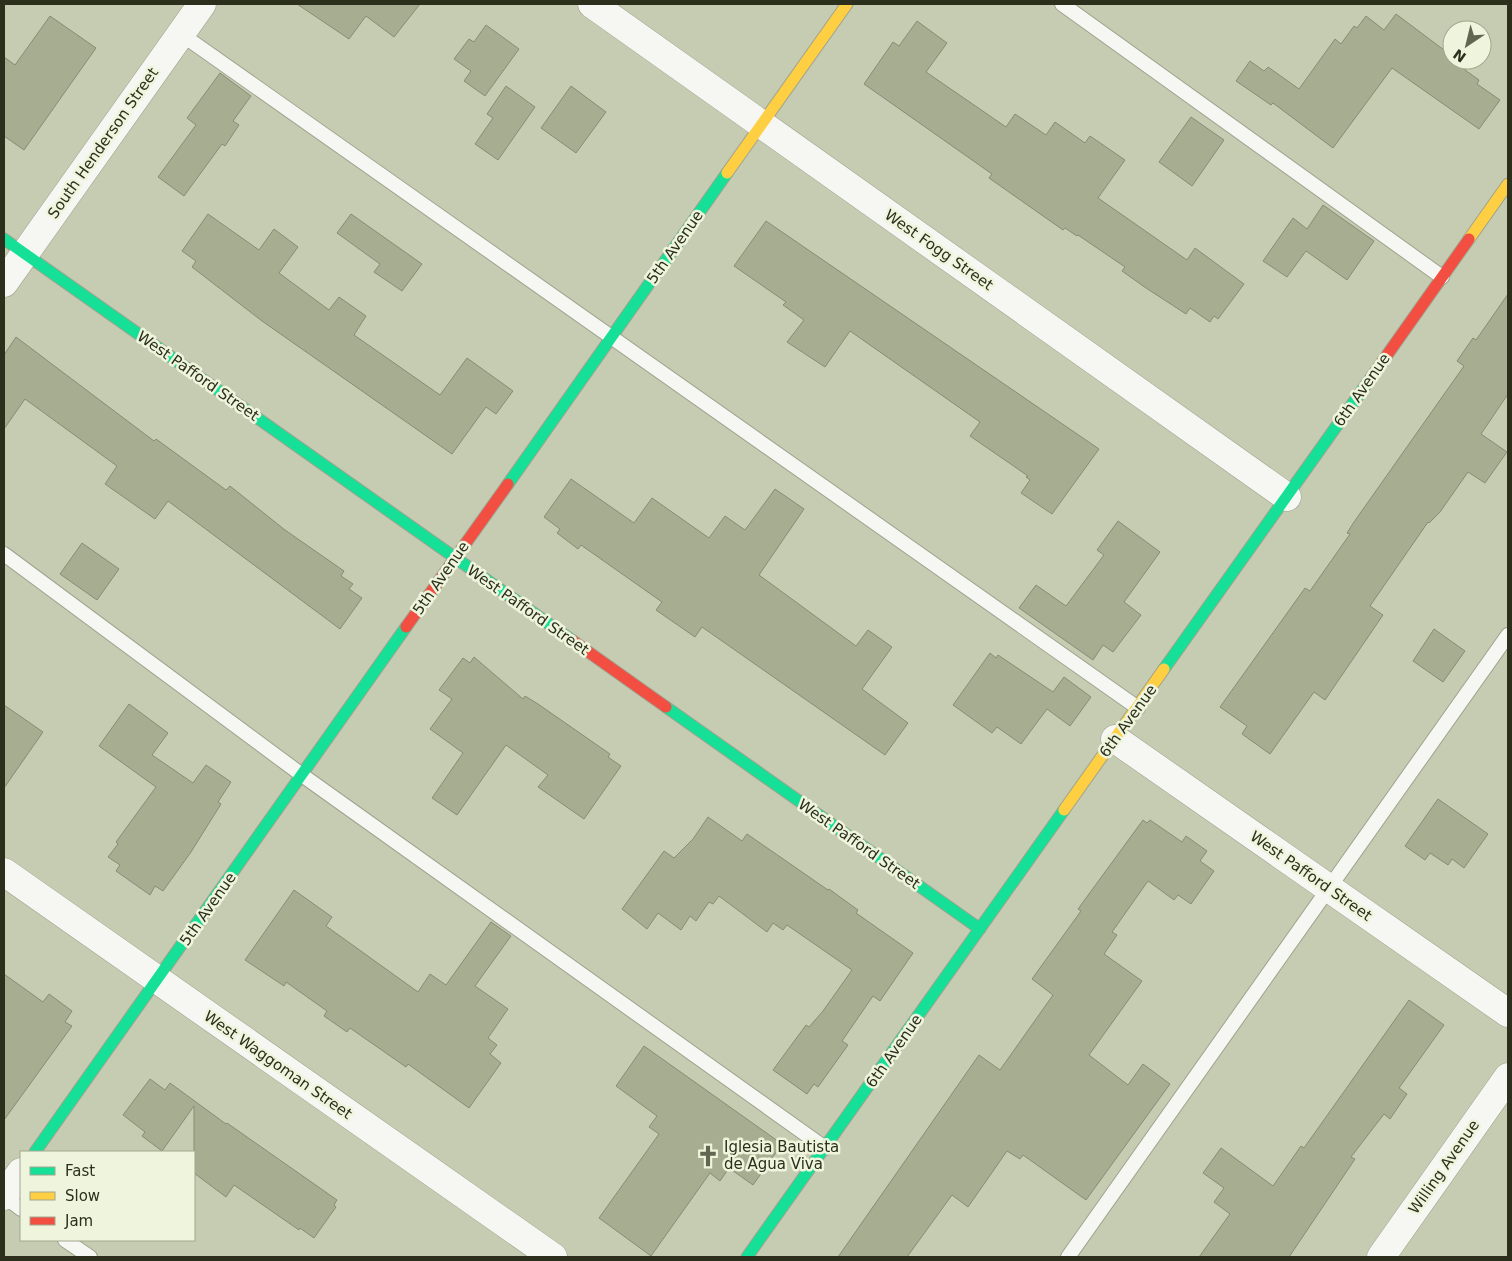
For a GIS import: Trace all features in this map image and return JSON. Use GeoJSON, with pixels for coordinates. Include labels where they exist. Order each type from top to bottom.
{"type":"FeatureCollection","features":[{"type":"Feature","properties":{"kind":"street","name":"South Henderson Street"},"geometry":{"type":"LineString","coordinates":[[4,283],[14,246],[181,34],[202,4]]}},
{"type":"Feature","properties":{"kind":"street","name":"West Fogg Street"},"geometry":{"type":"LineString","coordinates":[[592,4],[1287,496]]}},
{"type":"Feature","properties":{"kind":"street","name":"5th Avenue"},"geometry":{"type":"LineString","coordinates":[[36,1151],[847,4]]}},
{"type":"Feature","properties":{"kind":"street","name":"6th Avenue"},"geometry":{"type":"LineString","coordinates":[[748,1257],[1508,184]]}},
{"type":"Feature","properties":{"kind":"street","name":"West Pafford Street"},"geometry":{"type":"LineString","coordinates":[[14,246],[980,929]]}},
{"type":"Feature","properties":{"kind":"street","name":"West Pafford Street"},"geometry":{"type":"LineString","coordinates":[[1115,739],[1508,1013]]}},
{"type":"Feature","properties":{"kind":"street","name":"West Waggoman Street"},"geometry":{"type":"LineString","coordinates":[[4,872],[553,1257]]}},
{"type":"Feature","properties":{"kind":"street","name":"Willing Avenue"},"geometry":{"type":"LineString","coordinates":[[1381,1257],[1508,1077]]}},
{"type":"Feature","properties":{"kind":"street"},"geometry":{"type":"LineString","coordinates":[[4,1196],[20,1173]]}},
{"type":"Feature","properties":{"kind":"lane"},"geometry":{"type":"LineString","coordinates":[[1062,4],[1442,277]]}},
{"type":"Feature","properties":{"kind":"lane"},"geometry":{"type":"LineString","coordinates":[[181,34],[577,314],[613,336],[1138,708]]}},
{"type":"Feature","properties":{"kind":"lane"},"geometry":{"type":"LineString","coordinates":[[4,554],[302,775],[826,1148]]}},
{"type":"Feature","properties":{"kind":"lane"},"geometry":{"type":"LineString","coordinates":[[1068,1257],[1508,635]]}},
{"type":"Feature","properties":{"kind":"lane"},"geometry":{"type":"LineString","coordinates":[[4,1196],[20,1208]]}},
{"type":"Feature","properties":{"kind":"lane"},"geometry":{"type":"LineString","coordinates":[[66,1241],[90,1257]]}},
{"type":"Feature","properties":{"kind":"building"},"geometry":{"type":"Polygon","coordinates":[[[297,4],[420,4],[394,37],[366,16],[349,39],[297,4]]]}},
{"type":"Feature","properties":{"kind":"building"},"geometry":{"type":"Polygon","coordinates":[[[1396,14],[1442,48],[1442,70],[1465,70],[1479,80],[1477,84],[1500,100],[1479,129],[1392,68],[1333,148],[1273,103],[1271,105],[1236,81],[1250,61],[1264,71],[1268,67],[1299,89],[1335,39],[1341,44],[1354,26],[1357,28],[1366,16],[1384,30],[1396,14]]]}},
{"type":"Feature","properties":{"kind":"building"},"geometry":{"type":"Polygon","coordinates":[[[50,16],[96,48],[24,150],[4,136],[4,57],[15,65],[50,16]]]}},
{"type":"Feature","properties":{"kind":"building"},"geometry":{"type":"Polygon","coordinates":[[[917,21],[947,43],[926,72],[1006,127],[1015,114],[1046,135],[1055,122],[1085,143],[1090,136],[1125,160],[1098,198],[1187,260],[1195,248],[1244,284],[1218,319],[1214,316],[1210,322],[1190,308],[1186,314],[1146,288],[1122,271],[1125,267],[1078,235],[1065,228],[1063,230],[989,178],[992,174],[864,84],[893,42],[899,46],[917,21]]]}},
{"type":"Feature","properties":{"kind":"building"},"geometry":{"type":"Polygon","coordinates":[[[486,25],[519,49],[485,96],[464,81],[471,71],[454,59],[469,39],[474,42],[486,25]]]}},
{"type":"Feature","properties":{"kind":"building"},"geometry":{"type":"Polygon","coordinates":[[[220,73],[251,96],[233,121],[239,125],[225,146],[222,144],[184,196],[158,177],[196,125],[187,118],[220,73]]]}},
{"type":"Feature","properties":{"kind":"building"},"geometry":{"type":"Polygon","coordinates":[[[506,86],[535,107],[498,160],[475,144],[493,118],[487,114],[506,86]]]}},
{"type":"Feature","properties":{"kind":"building"},"geometry":{"type":"Polygon","coordinates":[[[571,86],[606,112],[576,153],[541,128],[571,86]]]}},
{"type":"Feature","properties":{"kind":"building"},"geometry":{"type":"Polygon","coordinates":[[[1191,117],[1224,140],[1192,186],[1159,162],[1191,117]]]}},
{"type":"Feature","properties":{"kind":"building"},"geometry":{"type":"Polygon","coordinates":[[[1323,205],[1374,241],[1347,280],[1306,251],[1287,277],[1263,261],[1293,218],[1307,229],[1323,205]]]}},
{"type":"Feature","properties":{"kind":"building"},"geometry":{"type":"Polygon","coordinates":[[[208,214],[259,250],[274,229],[298,247],[279,273],[329,310],[339,297],[366,316],[354,335],[440,395],[467,358],[513,391],[496,414],[486,407],[452,454],[262,321],[192,267],[196,261],[182,251],[208,214]]]}},
{"type":"Feature","properties":{"kind":"building"},"geometry":{"type":"Polygon","coordinates":[[[351,214],[422,264],[402,291],[374,272],[380,264],[337,233],[351,214]]]}},
{"type":"Feature","properties":{"kind":"building"},"geometry":{"type":"Polygon","coordinates":[[[766,221],[1099,449],[1052,514],[1021,493],[1030,480],[1026,477],[1028,476],[970,436],[980,422],[850,331],[825,367],[787,342],[804,320],[783,305],[786,302],[734,266],[766,221]]]}},
{"type":"Feature","properties":{"kind":"building"},"geometry":{"type":"Polygon","coordinates":[[[1508,294],[1508,394],[1481,434],[1507,452],[1485,483],[1468,472],[1440,512],[1428,522],[1370,606],[1383,615],[1325,700],[1314,692],[1270,754],[1242,734],[1247,726],[1220,707],[1305,588],[1310,591],[1350,534],[1347,533],[1354,522],[1464,366],[1457,361],[1473,338],[1476,340],[1508,294]]]}},
{"type":"Feature","properties":{"kind":"building"},"geometry":{"type":"Polygon","coordinates":[[[16,337],[154,441],[156,439],[226,490],[230,486],[285,530],[344,571],[341,576],[353,584],[349,589],[362,598],[340,629],[168,501],[155,519],[105,484],[117,466],[25,399],[4,429],[4,355],[16,337]]]}},
{"type":"Feature","properties":{"kind":"building"},"geometry":{"type":"Polygon","coordinates":[[[571,479],[634,523],[652,498],[709,538],[725,516],[745,530],[775,489],[804,509],[759,575],[856,646],[868,630],[892,647],[862,689],[908,723],[885,755],[702,627],[695,637],[656,610],[662,602],[581,545],[578,549],[557,533],[560,529],[544,517],[571,479]]]}},
{"type":"Feature","properties":{"kind":"building"},"geometry":{"type":"Polygon","coordinates":[[[1118,521],[1160,552],[1124,602],[1141,615],[1113,652],[1103,645],[1093,660],[1019,608],[1036,585],[1066,606],[1104,555],[1097,550],[1118,521]]]}},
{"type":"Feature","properties":{"kind":"building"},"geometry":{"type":"Polygon","coordinates":[[[82,543],[119,569],[97,600],[60,574],[82,543]]]}},
{"type":"Feature","properties":{"kind":"building"},"geometry":{"type":"Polygon","coordinates":[[[1434,629],[1465,651],[1443,682],[1413,661],[1434,629]]]}},
{"type":"Feature","properties":{"kind":"building"},"geometry":{"type":"Polygon","coordinates":[[[990,653],[996,658],[998,655],[1053,692],[1064,677],[1091,697],[1070,726],[1047,709],[1021,744],[997,727],[992,733],[953,705],[990,653]]]}},
{"type":"Feature","properties":{"kind":"building"},"geometry":{"type":"Polygon","coordinates":[[[474,657],[523,699],[525,696],[538,704],[610,754],[608,757],[621,766],[584,819],[538,787],[548,775],[506,745],[457,815],[432,798],[463,753],[430,729],[452,699],[439,690],[463,658],[470,663],[474,657]]]}},
{"type":"Feature","properties":{"kind":"building"},"geometry":{"type":"Polygon","coordinates":[[[129,704],[168,733],[152,755],[193,783],[206,765],[231,782],[218,802],[221,804],[191,852],[163,891],[155,886],[150,895],[116,871],[120,865],[108,857],[118,844],[116,842],[156,787],[99,746],[129,704]]]}},
{"type":"Feature","properties":{"kind":"building"},"geometry":{"type":"Polygon","coordinates":[[[4,705],[43,732],[4,788],[4,705]]]}},
{"type":"Feature","properties":{"kind":"building"},"geometry":{"type":"Polygon","coordinates":[[[1438,799],[1488,834],[1464,868],[1452,859],[1448,865],[1430,853],[1425,860],[1405,846],[1438,799]]]}},
{"type":"Feature","properties":{"kind":"building"},"geometry":{"type":"Polygon","coordinates":[[[708,817],[742,841],[747,834],[829,889],[858,910],[856,913],[913,953],[880,1001],[873,996],[842,1041],[848,1045],[818,1087],[814,1084],[807,1094],[773,1070],[806,1025],[809,1027],[823,1011],[852,970],[787,925],[783,930],[773,923],[767,932],[719,896],[713,904],[709,902],[696,921],[690,916],[681,930],[658,913],[647,929],[622,909],[664,851],[674,858],[693,839],[708,817]]]}},
{"type":"Feature","properties":{"kind":"building"},"geometry":{"type":"Polygon","coordinates":[[[1143,820],[1147,823],[1150,820],[1182,842],[1186,836],[1207,851],[1200,861],[1214,871],[1191,904],[1178,895],[1174,900],[1148,881],[1112,932],[1117,935],[1104,954],[1142,981],[1089,1055],[1128,1085],[1143,1064],[1170,1084],[1086,1200],[1023,1155],[1020,1159],[1007,1151],[968,1207],[952,1195],[907,1257],[838,1257],[979,1055],[1000,1070],[1053,995],[1032,979],[1081,911],[1078,909],[1143,820]]]}},
{"type":"Feature","properties":{"kind":"building"},"geometry":{"type":"Polygon","coordinates":[[[294,890],[332,917],[326,926],[418,992],[430,974],[446,985],[491,922],[511,936],[475,986],[508,1009],[488,1038],[497,1045],[490,1054],[501,1063],[469,1108],[408,1064],[406,1067],[350,1028],[347,1032],[324,1016],[327,1011],[286,982],[284,986],[245,960],[294,890]]]}},
{"type":"Feature","properties":{"kind":"building"},"geometry":{"type":"Polygon","coordinates":[[[4,974],[43,1002],[49,994],[72,1011],[65,1022],[72,1026],[4,1120],[4,974]]]}},
{"type":"Feature","properties":{"kind":"building"},"geometry":{"type":"Polygon","coordinates":[[[1409,1000],[1444,1025],[1399,1088],[1407,1094],[1390,1119],[1384,1114],[1351,1157],[1355,1159],[1289,1257],[1199,1257],[1230,1214],[1214,1202],[1224,1188],[1203,1173],[1221,1148],[1273,1186],[1301,1146],[1304,1148],[1409,1000]]]}},
{"type":"Feature","properties":{"kind":"building","name":"Iglesia Bautista de Agua Viva"},"geometry":{"type":"Polygon","coordinates":[[[644,1046],[782,1144],[753,1185],[729,1168],[720,1181],[710,1173],[651,1256],[599,1218],[659,1134],[649,1127],[657,1116],[616,1086],[644,1046]]]}},
{"type":"Feature","properties":{"kind":"building"},"geometry":{"type":"Polygon","coordinates":[[[150,1079],[165,1090],[170,1083],[337,1200],[334,1205],[336,1207],[314,1238],[300,1228],[299,1230],[234,1185],[226,1197],[195,1174],[194,1106],[162,1151],[142,1136],[145,1132],[123,1115],[150,1079]]]}},
{"type":"Feature","properties":{"kind":"traffic: fast"},"geometry":{"type":"LineString","coordinates":[[508,484],[727,173]]}},
{"type":"Feature","properties":{"kind":"traffic: fast"},"geometry":{"type":"LineString","coordinates":[[4,239],[573,641]]}},
{"type":"Feature","properties":{"kind":"traffic: fast"},"geometry":{"type":"LineString","coordinates":[[1164,669],[1380,365]]}},
{"type":"Feature","properties":{"kind":"traffic: fast"},"geometry":{"type":"LineString","coordinates":[[36,1151],[406,627]]}},
{"type":"Feature","properties":{"kind":"traffic: fast"},"geometry":{"type":"LineString","coordinates":[[666,707],[980,929]]}},
{"type":"Feature","properties":{"kind":"traffic: fast"},"geometry":{"type":"LineString","coordinates":[[747,1257],[1064,810]]}},
{"type":"Feature","properties":{"kind":"traffic: slow"},"geometry":{"type":"LineString","coordinates":[[727,173],[847,4]]}},
{"type":"Feature","properties":{"kind":"traffic: slow"},"geometry":{"type":"LineString","coordinates":[[1469,239],[1508,184]]}},
{"type":"Feature","properties":{"kind":"traffic: slow"},"geometry":{"type":"LineString","coordinates":[[1064,810],[1164,669]]}},
{"type":"Feature","properties":{"kind":"traffic: jam"},"geometry":{"type":"LineString","coordinates":[[1380,365],[1469,239]]}},
{"type":"Feature","properties":{"kind":"traffic: jam"},"geometry":{"type":"LineString","coordinates":[[406,627],[508,484]]}},
{"type":"Feature","properties":{"kind":"traffic: jam"},"geometry":{"type":"LineString","coordinates":[[573,641],[666,707]]}},
{"type":"Feature","properties":{"kind":"place","name":"Iglesia Bautista de Agua Viva"},"geometry":{"type":"Point","coordinates":[708,1156]}}]}
